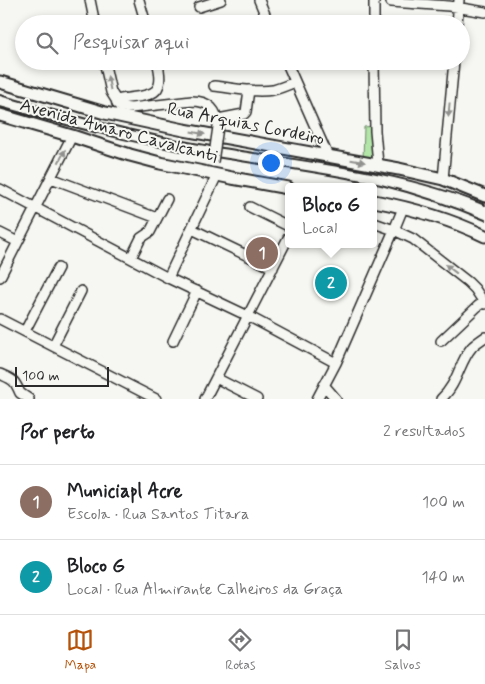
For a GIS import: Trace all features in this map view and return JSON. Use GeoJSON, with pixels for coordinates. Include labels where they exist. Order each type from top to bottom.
{"type":"FeatureCollection","features":[{"type":"Feature","properties":{"kind":"main road","name":"Rua Arquias Cordeiro"},"geometry":{"type":"LineString","coordinates":[[0,82],[150,123],[378,164],[443,179],[485,196]]}},
{"type":"Feature","properties":{"kind":"main road"},"geometry":{"type":"LineString","coordinates":[[131,108],[130,113],[132,115],[150,123]]}},
{"type":"Feature","properties":{"kind":"main road","name":"Avenida Amaro Cavalcanti"},"geometry":{"type":"LineString","coordinates":[[0,116],[72,136],[130,155],[170,165],[214,170],[285,187]]}},
{"type":"Feature","properties":{"kind":"main road"},"geometry":{"type":"LineString","coordinates":[[377,202],[444,220],[485,236]]}},
{"type":"Feature","properties":{"kind":"street"},"geometry":{"type":"LineString","coordinates":[[90,0],[93,15]]}},
{"type":"Feature","properties":{"kind":"street"},"geometry":{"type":"LineString","coordinates":[[139,0],[143,15]]}},
{"type":"Feature","properties":{"kind":"street"},"geometry":{"type":"LineString","coordinates":[[199,7],[221,0]]}},
{"type":"Feature","properties":{"kind":"street"},"geometry":{"type":"LineString","coordinates":[[259,0],[265,15]]}},
{"type":"Feature","properties":{"kind":"street"},"geometry":{"type":"LineString","coordinates":[[374,0],[374,15]]}},
{"type":"Feature","properties":{"kind":"street"},"geometry":{"type":"LineString","coordinates":[[390,2],[459,4],[485,12]]}},
{"type":"Feature","properties":{"kind":"street"},"geometry":{"type":"LineString","coordinates":[[106,70],[111,92],[121,106],[131,108],[197,101],[206,103],[214,109],[218,123],[214,170],[192,228],[168,278]]}},
{"type":"Feature","properties":{"kind":"street"},"geometry":{"type":"LineString","coordinates":[[106,112],[114,108],[117,102],[155,92],[160,83],[159,70]]}},
{"type":"Feature","properties":{"kind":"street"},"geometry":{"type":"LineString","coordinates":[[290,70],[328,156]]}},
{"type":"Feature","properties":{"kind":"street"},"geometry":{"type":"LineString","coordinates":[[374,70],[375,131],[378,164]]}},
{"type":"Feature","properties":{"kind":"street"},"geometry":{"type":"LineString","coordinates":[[443,179],[453,70]]}},
{"type":"Feature","properties":{"kind":"street"},"geometry":{"type":"LineString","coordinates":[[214,86],[270,90],[295,82]]}},
{"type":"Feature","properties":{"kind":"street"},"geometry":{"type":"LineString","coordinates":[[218,123],[246,112],[249,90]]}},
{"type":"Feature","properties":{"kind":"street"},"geometry":{"type":"LineString","coordinates":[[0,277],[72,136]]}},
{"type":"Feature","properties":{"kind":"street"},"geometry":{"type":"LineString","coordinates":[[51,178],[157,218]]}},
{"type":"Feature","properties":{"kind":"street"},"geometry":{"type":"LineString","coordinates":[[0,189],[168,278],[248,316],[336,362]]}},
{"type":"Feature","properties":{"kind":"street"},"geometry":{"type":"LineString","coordinates":[[131,258],[141,238],[150,232],[167,198]]}},
{"type":"Feature","properties":{"kind":"street"},"geometry":{"type":"LineString","coordinates":[[250,207],[285,224]]}},
{"type":"Feature","properties":{"kind":"street"},"geometry":{"type":"LineString","coordinates":[[317,399],[336,362],[403,208]]}},
{"type":"Feature","properties":{"kind":"street"},"geometry":{"type":"LineString","coordinates":[[377,224],[413,239],[475,289],[485,303],[478,306],[441,341]]}},
{"type":"Feature","properties":{"kind":"street"},"geometry":{"type":"LineString","coordinates":[[192,228],[273,268]]}},
{"type":"Feature","properties":{"kind":"street"},"geometry":{"type":"LineString","coordinates":[[0,234],[18,242]]}},
{"type":"Feature","properties":{"kind":"street"},"geometry":{"type":"LineString","coordinates":[[205,399],[285,244]]}},
{"type":"Feature","properties":{"kind":"street"},"geometry":{"type":"LineString","coordinates":[[25,331],[58,268]]}},
{"type":"Feature","properties":{"kind":"street"},"geometry":{"type":"LineString","coordinates":[[53,346],[81,291]]}},
{"type":"Feature","properties":{"kind":"street"},"geometry":{"type":"LineString","coordinates":[[173,341],[197,292]]}},
{"type":"Feature","properties":{"kind":"street"},"geometry":{"type":"LineString","coordinates":[[0,319],[146,397],[156,399]]}},
{"type":"Feature","properties":{"kind":"street"},"geometry":{"type":"LineString","coordinates":[[441,399],[450,390],[469,352],[485,337]]}},
{"type":"Feature","properties":{"kind":"street"},"geometry":{"type":"LineString","coordinates":[[0,374],[14,381],[20,393],[29,399]]}},
{"type":"Feature","properties":{"kind":"street"},"geometry":{"type":"LineString","coordinates":[[216,378],[257,399]]}},
{"type":"Feature","properties":{"kind":"street"},"geometry":{"type":"LineString","coordinates":[[324,385],[336,399]]}},
{"type":"Feature","properties":{"kind":"green space"},"geometry":{"type":"Polygon","coordinates":[[[374,126],[375,162],[363,160],[364,127],[374,126]]]}},
{"type":"Feature","properties":{"kind":"railway"},"geometry":{"type":"LineString","coordinates":[[0,95],[158,136],[384,175],[452,193],[485,205]]}},
{"type":"Feature","properties":{"kind":"railway"},"geometry":{"type":"LineString","coordinates":[[0,107],[148,145],[371,183]]}},
{"type":"Feature","properties":{"kind":"railway"},"geometry":{"type":"LineString","coordinates":[[377,184],[408,192],[485,220]]}},
{"type":"Feature","properties":{"kind":"place","name":"Municiapl Acre"},"geometry":{"type":"Point","coordinates":[262,253]}},
{"type":"Feature","properties":{"kind":"place","name":"Bloco G"},"geometry":{"type":"Point","coordinates":[331,283]}}]}
